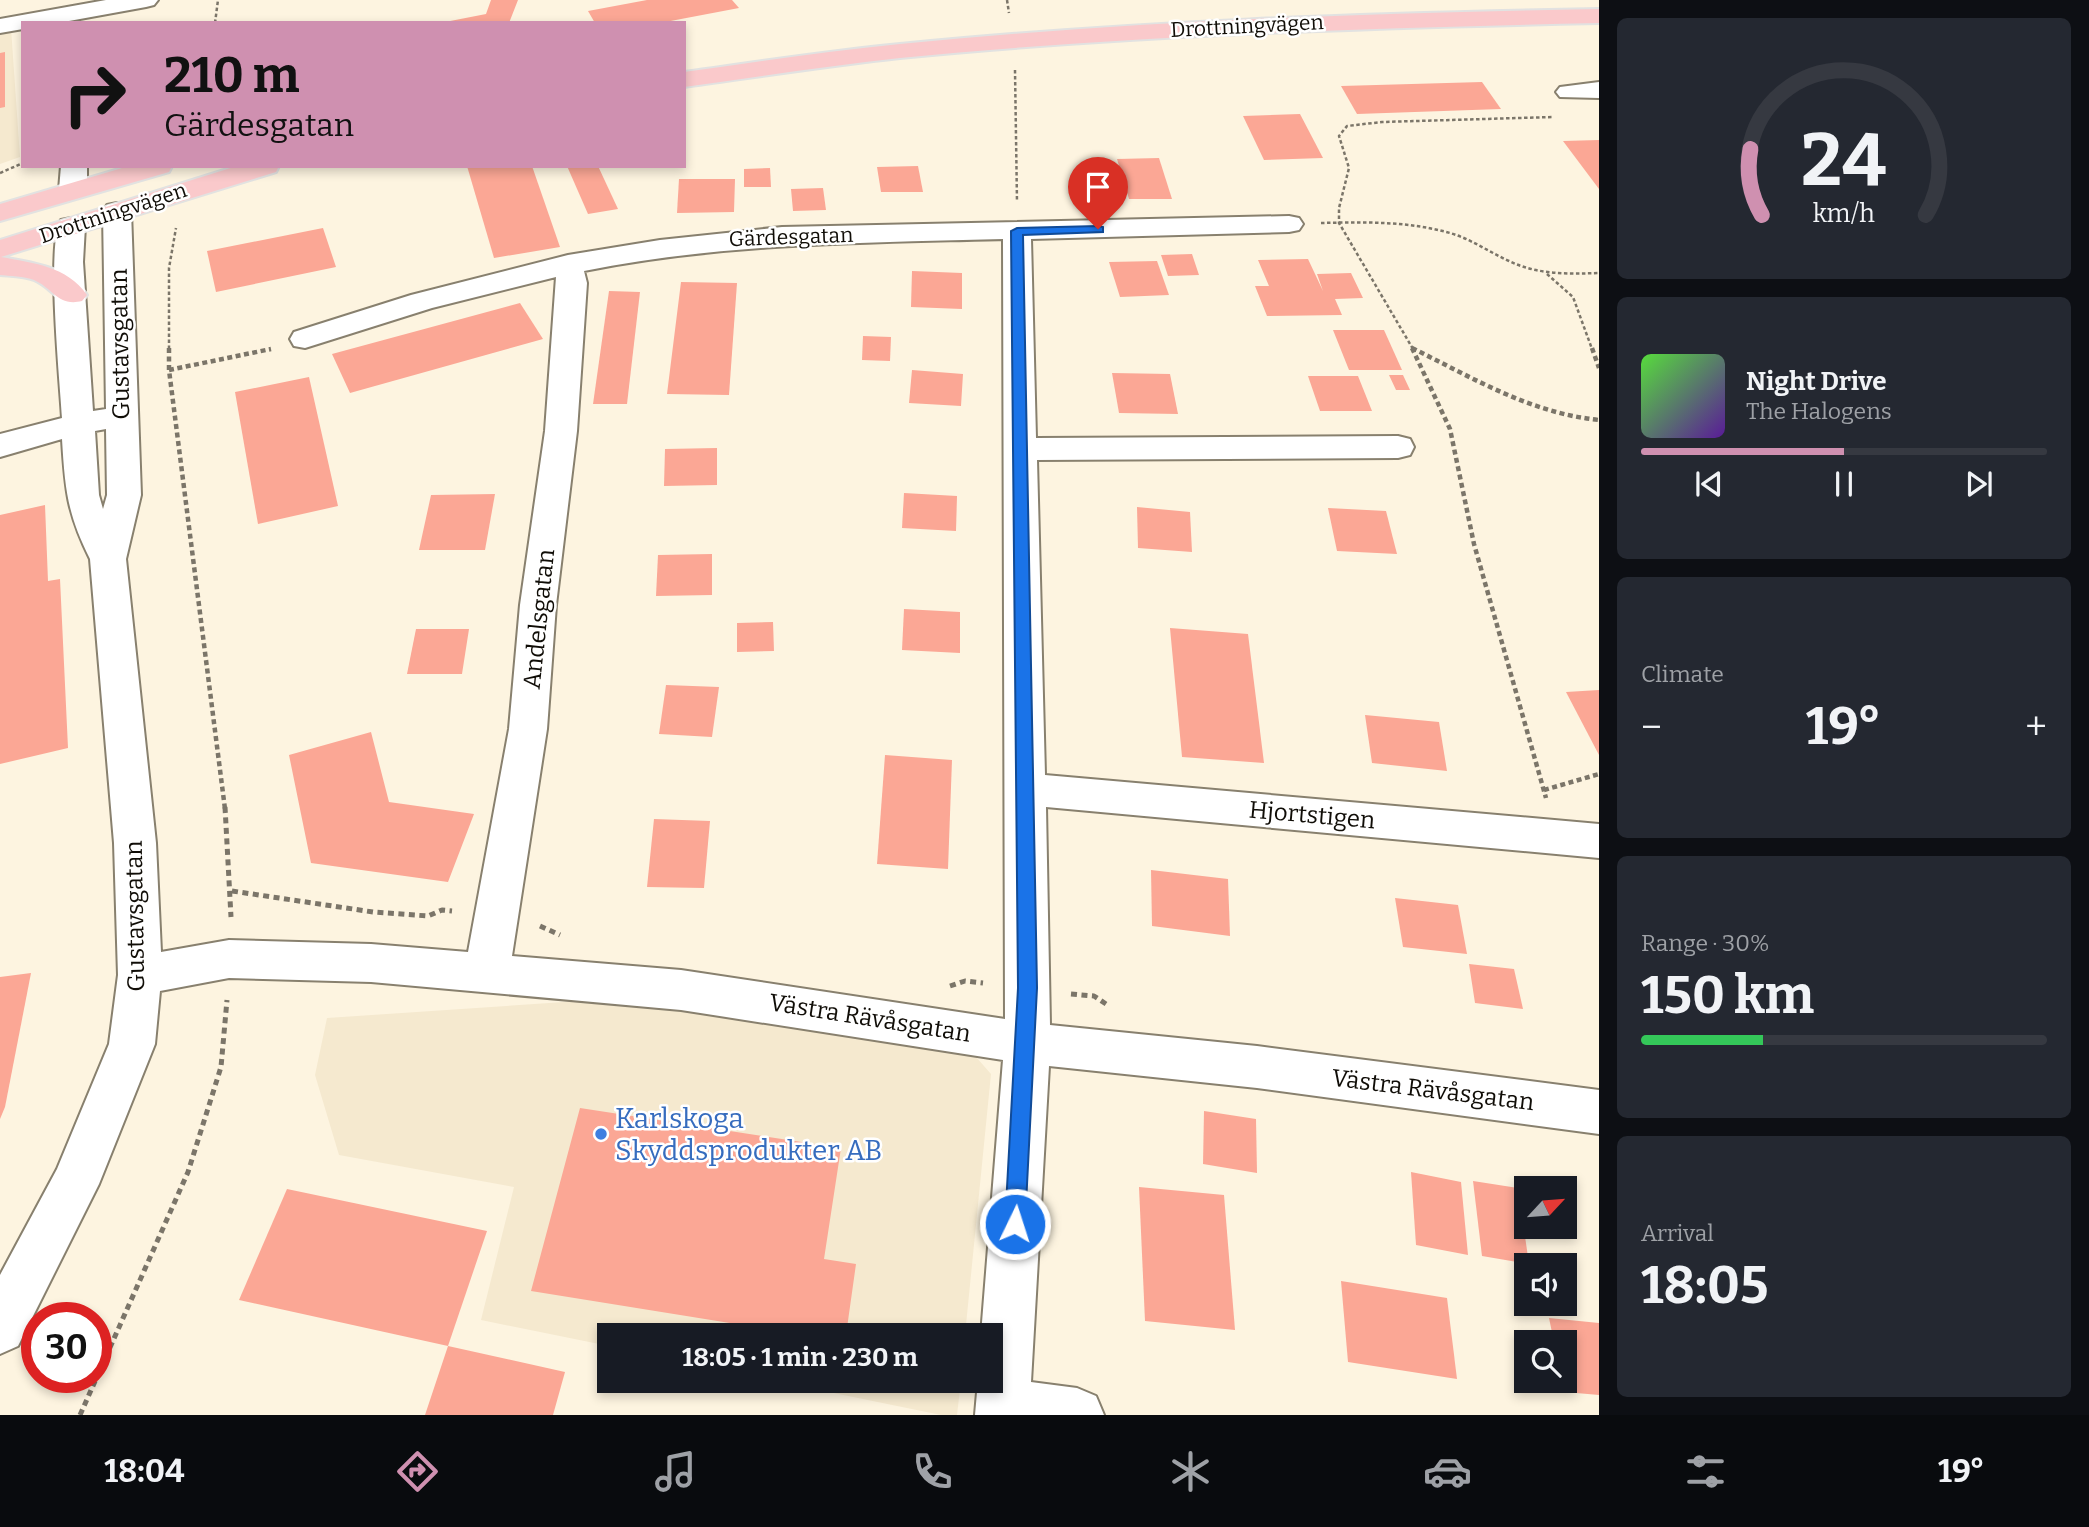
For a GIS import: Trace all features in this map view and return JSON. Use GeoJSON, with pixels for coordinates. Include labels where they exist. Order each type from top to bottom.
{"type":"FeatureCollection","features":[{"type":"Feature","properties":{"kind":"main road","name":"Drottningvägen"},"geometry":{"type":"LineString","coordinates":[[686,79],[896,51],[1012,41],[1367,19],[1599,16]]}},
{"type":"Feature","properties":{"kind":"main road","name":"Drottningvägen"},"geometry":{"type":"LineString","coordinates":[[686,66],[809,54],[896,51]]}},
{"type":"Feature","properties":{"kind":"main road","name":"Drottningvägen"},"geometry":{"type":"LineString","coordinates":[[0,213],[74,178],[145,168]]}},
{"type":"Feature","properties":{"kind":"main road","name":"Drottningvägen"},"geometry":{"type":"LineString","coordinates":[[0,249],[259,168]]}},
{"type":"Feature","properties":{"kind":"main road"},"geometry":{"type":"LineString","coordinates":[[116,172],[117,211]]}},
{"type":"Feature","properties":{"kind":"main road"},"geometry":{"type":"LineString","coordinates":[[71,226],[74,178]]}},
{"type":"Feature","properties":{"kind":"main road"},"geometry":{"type":"LineString","coordinates":[[0,266],[43,273],[72,295]]}},
{"type":"Feature","properties":{"kind":"street"},"geometry":{"type":"LineString","coordinates":[[24,21],[63,13],[103,10],[146,0]]}},
{"type":"Feature","properties":{"kind":"street"},"geometry":{"type":"LineString","coordinates":[[0,26],[21,22]]}},
{"type":"Feature","properties":{"kind":"street"},"geometry":{"type":"LineString","coordinates":[[1569,92],[1599,90]]}},
{"type":"Feature","properties":{"kind":"street","name":"Gustavsgatan"},"geometry":{"type":"LineString","coordinates":[[107,559],[124,495],[117,211]]}},
{"type":"Feature","properties":{"kind":"street","name":"Gärdesgatan"},"geometry":{"type":"LineString","coordinates":[[304,339],[358,320],[568,264],[640,250],[729,239],[1289,224]]}},
{"type":"Feature","properties":{"kind":"street","name":"Gustavsgatan"},"geometry":{"type":"LineString","coordinates":[[0,1328],[75,1184],[132,1044],[140,975],[135,843],[107,559],[92,528],[82,495],[69,262],[71,226]]}},
{"type":"Feature","properties":{"kind":"street"},"geometry":{"type":"LineString","coordinates":[[1017,231],[1027,1043],[1003,1410],[1077,1415]]}},
{"type":"Feature","properties":{"kind":"street","name":"Andelsgatan"},"geometry":{"type":"LineString","coordinates":[[487,972],[528,729],[538,605],[561,431],[572,284],[568,264]]}},
{"type":"Feature","properties":{"kind":"street"},"geometry":{"type":"LineString","coordinates":[[0,446],[79,424],[121,416]]}},
{"type":"Feature","properties":{"kind":"street"},"geometry":{"type":"LineString","coordinates":[[1020,449],[1398,447]]}},
{"type":"Feature","properties":{"kind":"street","name":"Hjortstigen"},"geometry":{"type":"LineString","coordinates":[[1025,789],[1599,841]]}},
{"type":"Feature","properties":{"kind":"street","name":"Västra Rävåsgatan"},"geometry":{"type":"LineString","coordinates":[[140,975],[229,958],[371,963],[681,990],[1027,1043],[1256,1067],[1599,1112]]}},
{"type":"Feature","properties":{"kind":"path"},"geometry":{"type":"LineString","coordinates":[[215,21],[218,0]]}},
{"type":"Feature","properties":{"kind":"path"},"geometry":{"type":"LineString","coordinates":[[1007,0],[1017,91],[1017,231]]}},
{"type":"Feature","properties":{"kind":"path"},"geometry":{"type":"LineString","coordinates":[[1555,117],[1382,122],[1347,126],[1339,136],[1349,169],[1337,211],[1339,223],[1412,348],[1450,429],[1474,544],[1555,837]]}},
{"type":"Feature","properties":{"kind":"path"},"geometry":{"type":"LineString","coordinates":[[0,173],[21,164]]}},
{"type":"Feature","properties":{"kind":"path"},"geometry":{"type":"LineString","coordinates":[[1289,224],[1382,221],[1418,225],[1461,237],[1515,264],[1546,273],[1599,273]]}},
{"type":"Feature","properties":{"kind":"path"},"geometry":{"type":"LineString","coordinates":[[80,1415],[188,1172],[221,1067],[225,1041],[232,891],[227,824],[169,370],[169,268],[178,222]]}},
{"type":"Feature","properties":{"kind":"path"},"geometry":{"type":"LineString","coordinates":[[1546,273],[1573,297],[1599,368]]}},
{"type":"Feature","properties":{"kind":"path"},"geometry":{"type":"LineString","coordinates":[[169,370],[222,361],[304,339]]}},
{"type":"Feature","properties":{"kind":"path"},"geometry":{"type":"LineString","coordinates":[[1412,348],[1547,411],[1573,419],[1599,421]]}},
{"type":"Feature","properties":{"kind":"path"},"geometry":{"type":"LineString","coordinates":[[1544,790],[1599,774]]}},
{"type":"Feature","properties":{"kind":"shaded area"},"geometry":{"type":"Polygon","coordinates":[[[11,28],[20,157],[0,164],[0,30],[11,28]]]}},
{"type":"Feature","properties":{"kind":"shaded area"},"geometry":{"type":"Polygon","coordinates":[[[594,1000],[969,1049],[991,1074],[966,1323],[597,1323],[597,1344],[481,1320],[514,1187],[339,1155],[315,1075],[327,1018],[594,1000]]]}},
{"type":"Feature","properties":{"kind":"shaded area"},"geometry":{"type":"Polygon","coordinates":[[[834,1393],[960,1393],[957,1415],[941,1415],[834,1393]]]}},
{"type":"Feature","properties":{"kind":"building"},"geometry":{"type":"Polygon","coordinates":[[[491,0],[518,0],[510,21],[450,21],[486,14],[491,0]]]}},
{"type":"Feature","properties":{"kind":"building"},"geometry":{"type":"Polygon","coordinates":[[[647,0],[732,0],[739,8],[671,21],[594,21],[588,11],[647,0]]]}},
{"type":"Feature","properties":{"kind":"building"},"geometry":{"type":"Polygon","coordinates":[[[5,52],[5,107],[0,108],[0,53],[5,52]]]}},
{"type":"Feature","properties":{"kind":"building"},"geometry":{"type":"Polygon","coordinates":[[[1482,82],[1501,109],[1357,114],[1341,86],[1482,82]]]}},
{"type":"Feature","properties":{"kind":"building"},"geometry":{"type":"Polygon","coordinates":[[[1300,114],[1323,158],[1264,160],[1243,116],[1300,114]]]}},
{"type":"Feature","properties":{"kind":"building"},"geometry":{"type":"Polygon","coordinates":[[[1599,140],[1599,189],[1563,141],[1599,140]]]}},
{"type":"Feature","properties":{"kind":"building"},"geometry":{"type":"Polygon","coordinates":[[[1159,158],[1172,199],[1129,199],[1117,159],[1159,158]]]}},
{"type":"Feature","properties":{"kind":"building"},"geometry":{"type":"Polygon","coordinates":[[[918,166],[923,192],[881,192],[877,167],[918,166]]]}},
{"type":"Feature","properties":{"kind":"building"},"geometry":{"type":"Polygon","coordinates":[[[468,168],[533,168],[560,247],[494,258],[468,168]]]}},
{"type":"Feature","properties":{"kind":"building"},"geometry":{"type":"Polygon","coordinates":[[[568,168],[599,168],[618,209],[588,214],[568,168]]]}},
{"type":"Feature","properties":{"kind":"building"},"geometry":{"type":"Polygon","coordinates":[[[770,168],[771,187],[744,187],[744,169],[770,168]]]}},
{"type":"Feature","properties":{"kind":"building"},"geometry":{"type":"Polygon","coordinates":[[[679,179],[735,179],[734,212],[677,213],[679,179]]]}},
{"type":"Feature","properties":{"kind":"building"},"geometry":{"type":"Polygon","coordinates":[[[823,188],[826,210],[793,211],[791,189],[823,188]]]}},
{"type":"Feature","properties":{"kind":"building"},"geometry":{"type":"Polygon","coordinates":[[[323,228],[336,267],[216,292],[207,251],[323,228]]]}},
{"type":"Feature","properties":{"kind":"building"},"geometry":{"type":"Polygon","coordinates":[[[1192,254],[1199,275],[1168,276],[1161,255],[1192,254]]]}},
{"type":"Feature","properties":{"kind":"building"},"geometry":{"type":"Polygon","coordinates":[[[1308,259],[1323,291],[1317,274],[1351,273],[1363,298],[1335,299],[1342,315],[1267,316],[1255,286],[1269,286],[1258,260],[1308,259]]]}},
{"type":"Feature","properties":{"kind":"building"},"geometry":{"type":"Polygon","coordinates":[[[1157,261],[1169,295],[1120,297],[1109,262],[1157,261]]]}},
{"type":"Feature","properties":{"kind":"building"},"geometry":{"type":"Polygon","coordinates":[[[912,271],[962,273],[962,309],[911,307],[912,271]]]}},
{"type":"Feature","properties":{"kind":"building"},"geometry":{"type":"Polygon","coordinates":[[[681,282],[737,283],[729,395],[667,394],[681,282]]]}},
{"type":"Feature","properties":{"kind":"building"},"geometry":{"type":"Polygon","coordinates":[[[609,291],[640,292],[627,404],[593,404],[609,291]]]}},
{"type":"Feature","properties":{"kind":"building"},"geometry":{"type":"Polygon","coordinates":[[[520,303],[543,339],[350,393],[332,354],[520,303]]]}},
{"type":"Feature","properties":{"kind":"building"},"geometry":{"type":"Polygon","coordinates":[[[1333,330],[1384,330],[1402,370],[1349,370],[1333,330]]]}},
{"type":"Feature","properties":{"kind":"building"},"geometry":{"type":"Polygon","coordinates":[[[863,336],[891,337],[890,361],[862,360],[863,336]]]}},
{"type":"Feature","properties":{"kind":"building"},"geometry":{"type":"Polygon","coordinates":[[[912,370],[963,374],[961,406],[909,403],[912,370]]]}},
{"type":"Feature","properties":{"kind":"building"},"geometry":{"type":"Polygon","coordinates":[[[1112,373],[1170,374],[1178,414],[1119,413],[1112,373]]]}},
{"type":"Feature","properties":{"kind":"building"},"geometry":{"type":"Polygon","coordinates":[[[1389,375],[1403,375],[1410,390],[1396,390],[1389,375]]]}},
{"type":"Feature","properties":{"kind":"building"},"geometry":{"type":"Polygon","coordinates":[[[1308,376],[1358,376],[1372,411],[1320,411],[1308,376]]]}},
{"type":"Feature","properties":{"kind":"building"},"geometry":{"type":"Polygon","coordinates":[[[309,377],[338,506],[258,524],[235,392],[309,377]]]}},
{"type":"Feature","properties":{"kind":"building"},"geometry":{"type":"Polygon","coordinates":[[[717,448],[717,485],[664,486],[665,449],[717,448]]]}},
{"type":"Feature","properties":{"kind":"building"},"geometry":{"type":"Polygon","coordinates":[[[904,493],[957,496],[956,531],[902,528],[904,493]]]}},
{"type":"Feature","properties":{"kind":"building"},"geometry":{"type":"Polygon","coordinates":[[[495,494],[485,550],[419,550],[431,495],[495,494]]]}},
{"type":"Feature","properties":{"kind":"building"},"geometry":{"type":"Polygon","coordinates":[[[45,505],[48,581],[60,579],[68,748],[0,764],[0,515],[45,505]]]}},
{"type":"Feature","properties":{"kind":"building"},"geometry":{"type":"Polygon","coordinates":[[[1137,507],[1190,512],[1192,552],[1138,548],[1137,507]]]}},
{"type":"Feature","properties":{"kind":"building"},"geometry":{"type":"Polygon","coordinates":[[[1328,508],[1386,511],[1397,554],[1337,551],[1328,508]]]}},
{"type":"Feature","properties":{"kind":"building"},"geometry":{"type":"Polygon","coordinates":[[[712,554],[712,595],[656,596],[658,555],[712,554]]]}},
{"type":"Feature","properties":{"kind":"building"},"geometry":{"type":"Polygon","coordinates":[[[904,609],[960,612],[960,653],[902,650],[904,609]]]}},
{"type":"Feature","properties":{"kind":"building"},"geometry":{"type":"Polygon","coordinates":[[[773,622],[774,651],[737,652],[737,623],[773,622]]]}},
{"type":"Feature","properties":{"kind":"building"},"geometry":{"type":"Polygon","coordinates":[[[1170,628],[1248,634],[1264,763],[1182,757],[1170,628]]]}},
{"type":"Feature","properties":{"kind":"building"},"geometry":{"type":"Polygon","coordinates":[[[416,629],[469,629],[462,674],[407,674],[416,629]]]}},
{"type":"Feature","properties":{"kind":"building"},"geometry":{"type":"Polygon","coordinates":[[[666,685],[719,687],[712,737],[659,734],[666,685]]]}},
{"type":"Feature","properties":{"kind":"building"},"geometry":{"type":"Polygon","coordinates":[[[1599,690],[1599,755],[1566,692],[1599,690]]]}},
{"type":"Feature","properties":{"kind":"building"},"geometry":{"type":"Polygon","coordinates":[[[1365,715],[1439,722],[1447,771],[1372,763],[1365,715]]]}},
{"type":"Feature","properties":{"kind":"building"},"geometry":{"type":"Polygon","coordinates":[[[371,732],[389,802],[474,814],[448,882],[311,863],[289,755],[371,732]]]}},
{"type":"Feature","properties":{"kind":"building"},"geometry":{"type":"Polygon","coordinates":[[[885,755],[952,760],[948,869],[877,864],[885,755]]]}},
{"type":"Feature","properties":{"kind":"building"},"geometry":{"type":"Polygon","coordinates":[[[654,819],[710,821],[704,888],[647,887],[654,819]]]}},
{"type":"Feature","properties":{"kind":"building"},"geometry":{"type":"Polygon","coordinates":[[[1151,870],[1228,879],[1230,936],[1152,926],[1151,870]]]}},
{"type":"Feature","properties":{"kind":"building"},"geometry":{"type":"Polygon","coordinates":[[[1395,898],[1458,905],[1467,954],[1403,947],[1395,898]]]}},
{"type":"Feature","properties":{"kind":"building"},"geometry":{"type":"Polygon","coordinates":[[[1469,964],[1514,969],[1523,1009],[1475,1003],[1469,964]]]}},
{"type":"Feature","properties":{"kind":"building"},"geometry":{"type":"Polygon","coordinates":[[[31,973],[5,1107],[0,1119],[0,977],[31,973]]]}},
{"type":"Feature","properties":{"kind":"building"},"geometry":{"type":"Polygon","coordinates":[[[580,1108],[841,1148],[824,1259],[856,1264],[848,1323],[730,1323],[531,1291],[580,1108]]]}},
{"type":"Feature","properties":{"kind":"building"},"geometry":{"type":"Polygon","coordinates":[[[1204,1111],[1256,1119],[1257,1173],[1203,1164],[1204,1111]]]}},
{"type":"Feature","properties":{"kind":"building"},"geometry":{"type":"Polygon","coordinates":[[[1411,1172],[1461,1182],[1468,1255],[1416,1245],[1411,1172]]]}},
{"type":"Feature","properties":{"kind":"building"},"geometry":{"type":"Polygon","coordinates":[[[1473,1181],[1514,1187],[1514,1239],[1525,1239],[1527,1253],[1514,1253],[1514,1261],[1482,1256],[1473,1181]]]}},
{"type":"Feature","properties":{"kind":"building"},"geometry":{"type":"Polygon","coordinates":[[[1139,1187],[1224,1195],[1235,1330],[1145,1321],[1139,1187]]]}},
{"type":"Feature","properties":{"kind":"building"},"geometry":{"type":"Polygon","coordinates":[[[287,1189],[487,1231],[448,1346],[239,1300],[287,1189]]]}},
{"type":"Feature","properties":{"kind":"building"},"geometry":{"type":"Polygon","coordinates":[[[1341,1281],[1447,1298],[1457,1379],[1348,1362],[1341,1281]]]}},
{"type":"Feature","properties":{"kind":"building"},"geometry":{"type":"Polygon","coordinates":[[[1549,1318],[1599,1323],[1599,1395],[1576,1393],[1577,1330],[1552,1330],[1549,1318]]]}},
{"type":"Feature","properties":{"kind":"building"},"geometry":{"type":"Polygon","coordinates":[[[448,1346],[565,1372],[553,1415],[425,1415],[448,1346]]]}},
{"type":"Feature","properties":{"kind":"place","name":"Karlskoga Skyddsprodukter AB"},"geometry":{"type":"Point","coordinates":[601,1134]}},
{"type":"Feature","properties":{"kind":"route"},"geometry":{"type":"LineString","coordinates":[[1015,1224],[1028,988],[1017,231],[1098,229]]}}]}
